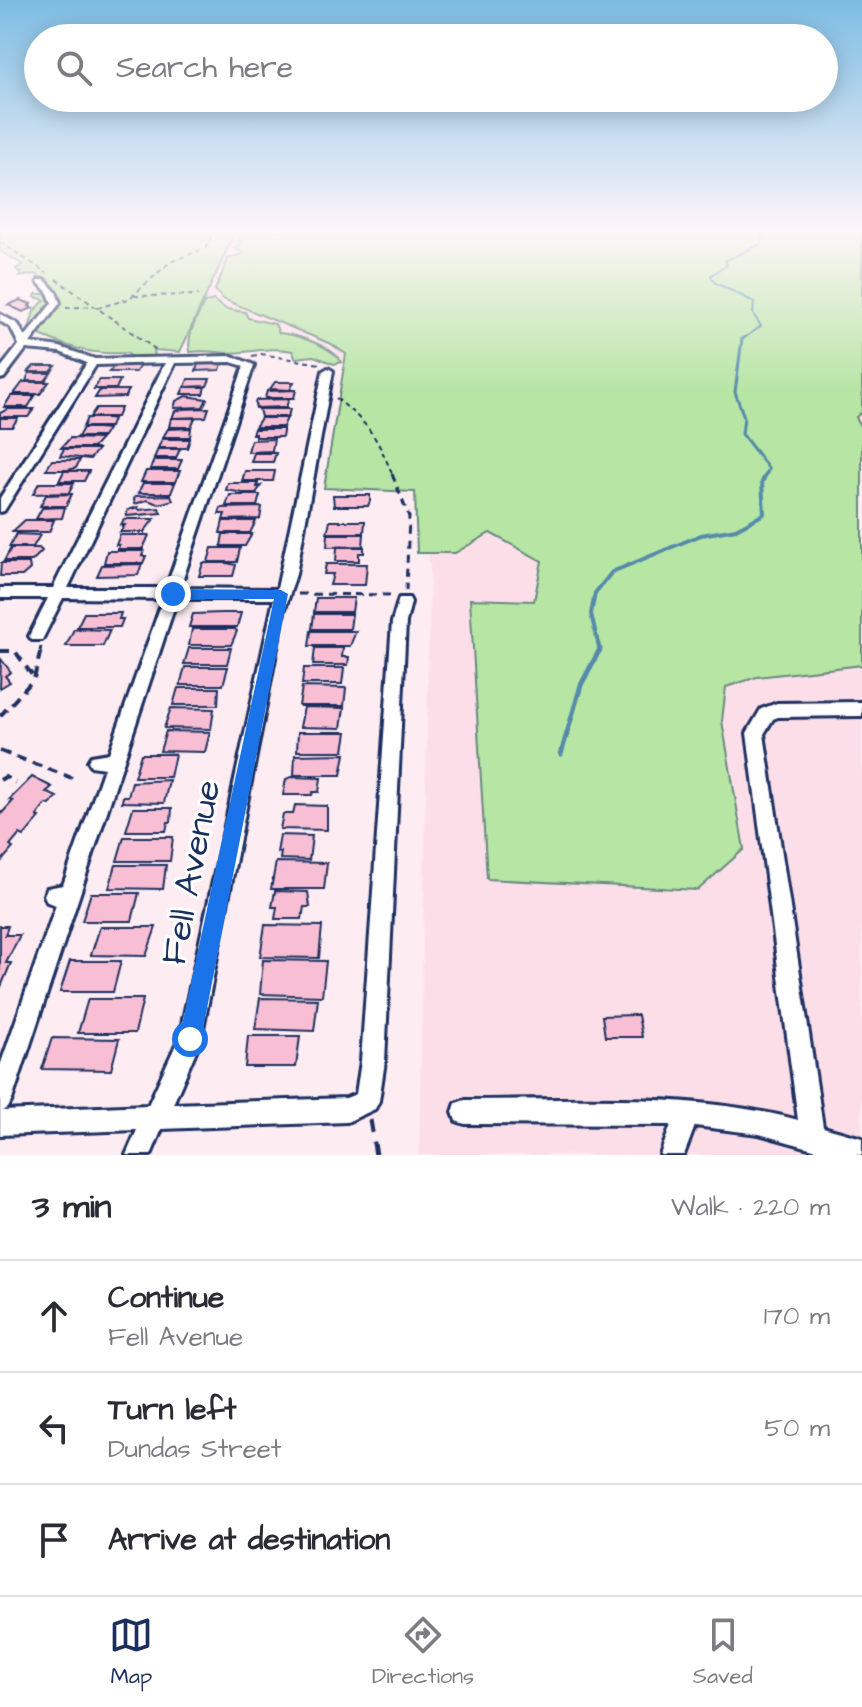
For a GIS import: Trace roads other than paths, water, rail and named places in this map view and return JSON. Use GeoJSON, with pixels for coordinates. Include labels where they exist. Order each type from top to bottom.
{"type":"FeatureCollection","features":[{"type":"Feature","properties":{"kind":"street"},"geometry":{"type":"LineString","coordinates":[[0,376],[56,303],[44,284]]}},
{"type":"Feature","properties":{"kind":"street"},"geometry":{"type":"LineString","coordinates":[[0,317],[15,326],[24,346]]}},
{"type":"Feature","properties":{"kind":"street"},"geometry":{"type":"LineString","coordinates":[[0,1100],[62,895],[107,761],[173,594],[249,365],[232,359],[168,357],[93,362],[56,347],[24,346]]}},
{"type":"Feature","properties":{"kind":"street"},"geometry":{"type":"LineString","coordinates":[[37,636],[168,357]]}},
{"type":"Feature","properties":{"kind":"street"},"geometry":{"type":"LineString","coordinates":[[0,508],[93,362]]}},
{"type":"Feature","properties":{"kind":"street","name":"Fell Avenue"},"geometry":{"type":"LineString","coordinates":[[138,1155],[190,1039],[287,594],[326,368]]}},
{"type":"Feature","properties":{"kind":"street"},"geometry":{"type":"LineString","coordinates":[[0,593],[287,594]]}},
{"type":"Feature","properties":{"kind":"street"},"geometry":{"type":"LineString","coordinates":[[0,1123],[347,1110],[367,1101],[373,1061],[399,622],[404,602]]}},
{"type":"Feature","properties":{"kind":"street"},"geometry":{"type":"LineString","coordinates":[[812,1137],[755,733],[759,723],[777,710],[862,709]]}},
{"type":"Feature","properties":{"kind":"street"},"geometry":{"type":"LineString","coordinates":[[465,1112],[687,1113],[759,1122],[862,1150]]}},
{"type":"Feature","properties":{"kind":"street"},"geometry":{"type":"LineString","coordinates":[[672,1155],[687,1113]]}},
{"type":"Feature","properties":{"kind":"waterway"},"geometry":{"type":"LineString","coordinates":[[718,284],[754,302],[753,314],[761,326],[743,339]]}},
{"type":"Feature","properties":{"kind":"waterway"},"geometry":{"type":"LineString","coordinates":[[745,337],[742,339],[735,392],[744,417],[742,434],[769,469],[765,476]]}},
{"type":"Feature","properties":{"kind":"waterway"},"geometry":{"type":"LineString","coordinates":[[600,650],[591,614],[595,593],[612,572],[701,535],[736,529],[764,514],[762,482],[765,476]]}},
{"type":"Feature","properties":{"kind":"waterway"},"geometry":{"type":"LineString","coordinates":[[561,754],[581,685],[600,650]]}}]}
